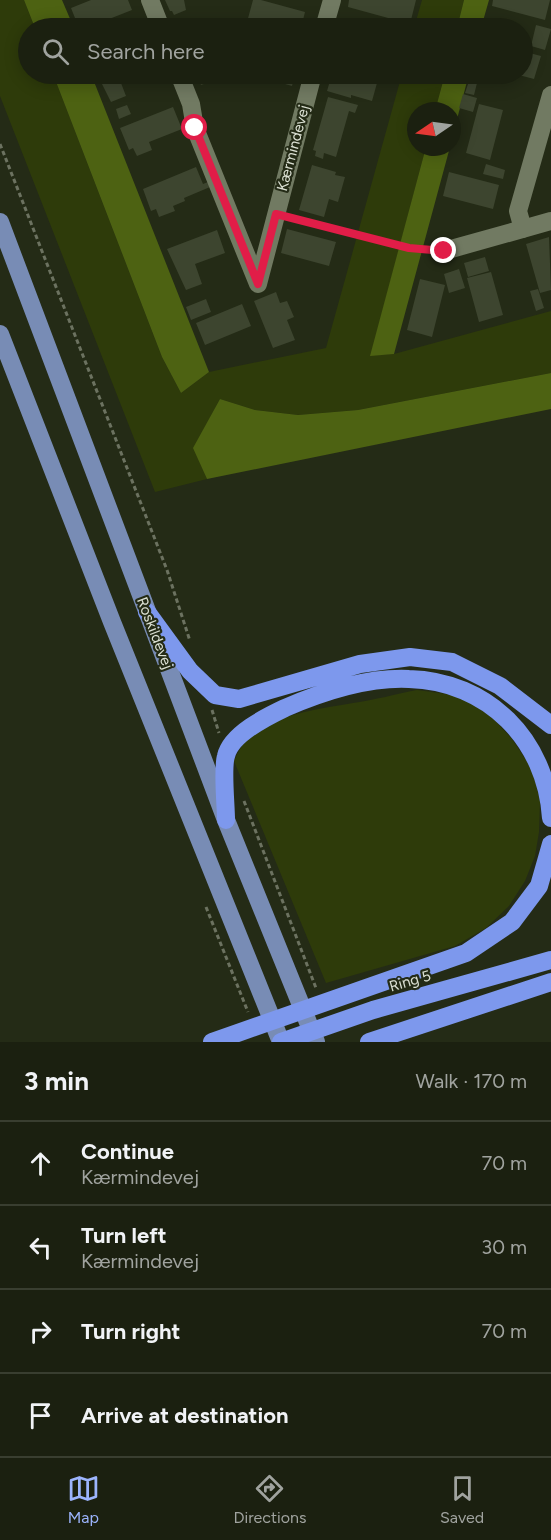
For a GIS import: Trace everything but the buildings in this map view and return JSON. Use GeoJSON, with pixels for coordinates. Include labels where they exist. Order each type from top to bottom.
{"type":"FeatureCollection","features":[{"type":"Feature","properties":{"kind":"highway"},"geometry":{"type":"LineString","coordinates":[[147,612],[190,671],[215,694],[239,699],[360,664],[410,657],[452,662],[500,686],[551,725]]}},
{"type":"Feature","properties":{"kind":"highway"},"geometry":{"type":"LineString","coordinates":[[226,820],[225,755],[239,736],[252,725],[297,703],[356,685],[408,679],[429,681],[471,694],[505,716],[534,752],[550,797],[551,818]]}},
{"type":"Feature","properties":{"kind":"highway"},"geometry":{"type":"LineString","coordinates":[[212,1042],[466,953],[512,922],[539,886],[551,844]]}},
{"type":"Feature","properties":{"kind":"highway","name":"Ring 5"},"geometry":{"type":"LineString","coordinates":[[281,1042],[373,1010],[551,960]]}},
{"type":"Feature","properties":{"kind":"highway"},"geometry":{"type":"LineString","coordinates":[[369,1042],[551,982]]}},
{"type":"Feature","properties":{"kind":"main road","name":"Roskildevej"},"geometry":{"type":"LineString","coordinates":[[0,222],[226,820],[316,1042]]}},
{"type":"Feature","properties":{"kind":"main road"},"geometry":{"type":"LineString","coordinates":[[0,334],[112,622],[281,1042]]}},
{"type":"Feature","properties":{"kind":"street"},"geometry":{"type":"LineString","coordinates":[[150,0],[157,18]]}},
{"type":"Feature","properties":{"kind":"street"},"geometry":{"type":"LineString","coordinates":[[327,18],[332,0]]}},
{"type":"Feature","properties":{"kind":"street","name":"Kærmindevej"},"geometry":{"type":"LineString","coordinates":[[183,84],[191,104],[195,128],[258,284],[310,84]]}},
{"type":"Feature","properties":{"kind":"street"},"geometry":{"type":"LineString","coordinates":[[523,229],[518,211],[551,95]]}},
{"type":"Feature","properties":{"kind":"street"},"geometry":{"type":"LineString","coordinates":[[444,251],[551,221]]}},
{"type":"Feature","properties":{"kind":"path","name":"Roskildevej"},"geometry":{"type":"LineString","coordinates":[[0,144],[167,570],[191,644]]}},
{"type":"Feature","properties":{"kind":"path"},"geometry":{"type":"LineString","coordinates":[[276,214],[409,248],[444,251]]}},
{"type":"Feature","properties":{"kind":"path"},"geometry":{"type":"LineString","coordinates":[[205,687],[225,755]]}},
{"type":"Feature","properties":{"kind":"path"},"geometry":{"type":"LineString","coordinates":[[242,797],[300,946]]}},
{"type":"Feature","properties":{"kind":"path"},"geometry":{"type":"LineString","coordinates":[[232,972],[248,1012]]}},
{"type":"Feature","properties":{"kind":"green space"},"geometry":{"type":"Polygon","coordinates":[[[0,0],[24,0],[31,18],[18,18],[18,84],[57,84],[162,357],[181,393],[209,372],[326,348],[399,84],[442,84],[437,102],[407,102],[407,156],[424,156],[371,355],[394,354],[551,311],[551,373],[358,410],[298,415],[255,410],[220,399],[194,448],[207,479],[155,492],[0,96],[0,0]]]}},
{"type":"Feature","properties":{"kind":"green space"},"geometry":{"type":"Polygon","coordinates":[[[24,0],[62,0],[70,18],[31,18],[24,0]]]}},
{"type":"Feature","properties":{"kind":"green space"},"geometry":{"type":"Polygon","coordinates":[[[422,0],[464,0],[460,18],[417,18],[422,0]]]}},
{"type":"Feature","properties":{"kind":"green space"},"geometry":{"type":"Polygon","coordinates":[[[464,0],[489,0],[484,18],[460,18],[464,0]]]}},
{"type":"Feature","properties":{"kind":"green space"},"geometry":{"type":"Polygon","coordinates":[[[57,84],[95,84],[209,372],[181,393],[162,357],[57,84]]]}},
{"type":"Feature","properties":{"kind":"green space"},"geometry":{"type":"Polygon","coordinates":[[[442,84],[466,84],[461,104],[461,102],[437,102],[442,84]]]}},
{"type":"Feature","properties":{"kind":"green space"},"geometry":{"type":"Polygon","coordinates":[[[424,156],[448,156],[394,354],[370,356],[424,156]]]}},
{"type":"Feature","properties":{"kind":"green space"},"geometry":{"type":"Polygon","coordinates":[[[551,373],[551,409],[207,479],[193,448],[220,399],[255,410],[298,415],[358,410],[551,373]]]}},
{"type":"Feature","properties":{"kind":"green space"},"geometry":{"type":"Polygon","coordinates":[[[417,690],[454,695],[487,712],[512,739],[532,769],[540,801],[539,832],[535,856],[525,881],[509,906],[486,928],[455,946],[326,983],[234,761],[251,734],[277,720],[417,690]]]}},
{"type":"Feature","properties":{"kind":"route"},"geometry":{"type":"LineString","coordinates":[[195,128],[258,284],[276,214],[409,248],[444,251]]}}]}
